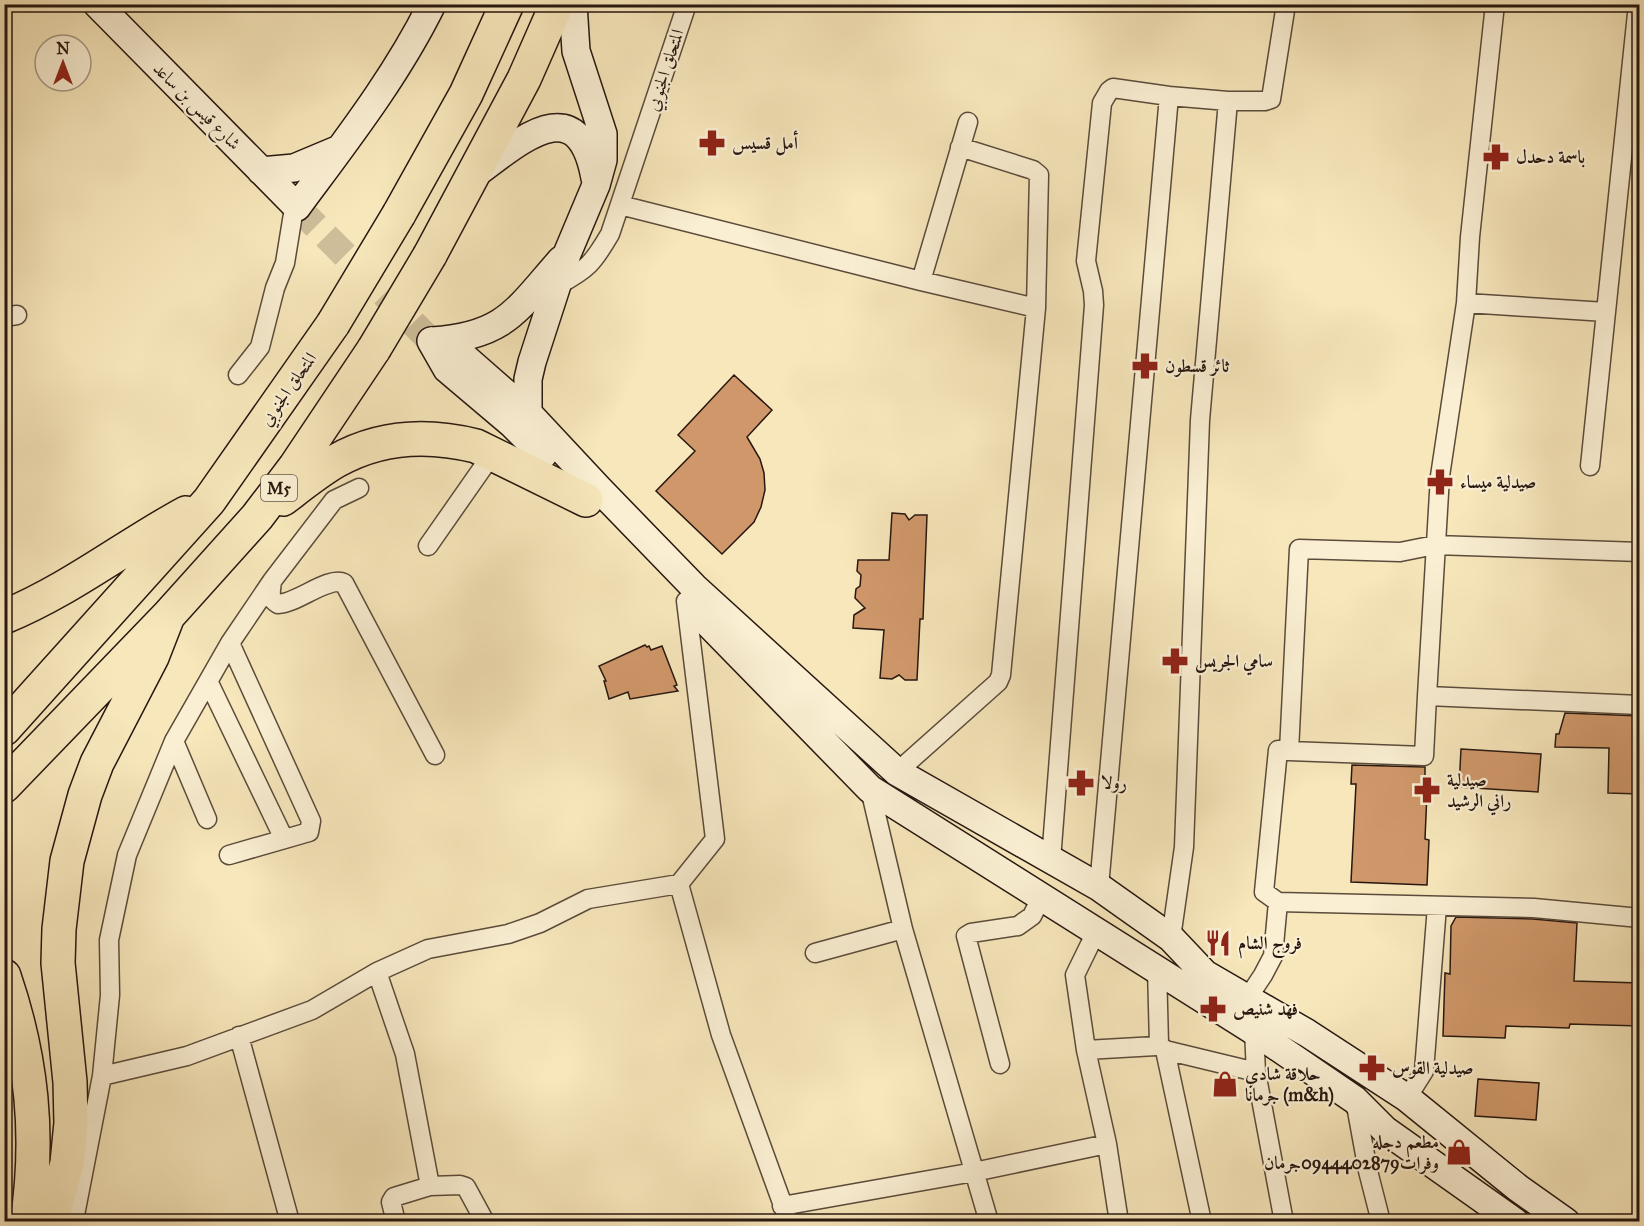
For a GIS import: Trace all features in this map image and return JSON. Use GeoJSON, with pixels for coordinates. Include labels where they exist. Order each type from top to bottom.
{"type":"FeatureCollection","features":[{"type":"Feature","properties":{"kind":"highway","name":"المتحلق الجنوبي"},"geometry":{"type":"LineString","coordinates":[[4,729],[209,501],[333,324],[399,214],[466,94],[507,4]]}},
{"type":"Feature","properties":{"kind":"highway","name":"M5"},"geometry":{"type":"LineString","coordinates":[[4,786],[168,616],[257,517],[295,467],[374,349],[430,255],[524,79],[557,4]]}},
{"type":"Feature","properties":{"kind":"highway"},"geometry":{"type":"LineString","coordinates":[[257,517],[334,462],[351,453],[387,441],[405,439],[441,439],[476,446],[586,500]]}},
{"type":"Feature","properties":{"kind":"highway"},"geometry":{"type":"LineString","coordinates":[[4,617],[63,590],[144,538],[209,501]]}},
{"type":"Feature","properties":{"kind":"highway"},"geometry":{"type":"LineString","coordinates":[[51,1221],[67,1164],[71,1123],[70,1082],[57,963],[67,861],[85,795],[97,763],[152,657],[168,616]]}},
{"type":"Feature","properties":{"kind":"highway"},"geometry":{"type":"LineString","coordinates":[[4,704],[26,682],[38,678],[50,678]]}},
{"type":"Feature","properties":{"kind":"highway"},"geometry":{"type":"LineString","coordinates":[[4,976],[16,1010],[32,1093],[33,1178],[27,1221]]}},
{"type":"Feature","properties":{"kind":"main road","name":"شارع قيس بن ساعد"},"geometry":{"type":"LineString","coordinates":[[97,4],[297,207]]}},
{"type":"Feature","properties":{"kind":"main road"},"geometry":{"type":"LineString","coordinates":[[297,207],[341,148],[422,26],[432,4]]}},
{"type":"Feature","properties":{"kind":"main road"},"geometry":{"type":"LineString","coordinates":[[528,412],[528,379],[567,254],[596,185],[603,160],[603,134],[576,51],[573,4]]}},
{"type":"Feature","properties":{"kind":"main road"},"geometry":{"type":"LineString","coordinates":[[471,177],[531,134],[550,127],[570,131],[585,143],[592,160],[596,185]]}},
{"type":"Feature","properties":{"kind":"main road"},"geometry":{"type":"LineString","coordinates":[[261,171],[294,168],[341,148]]}},
{"type":"Feature","properties":{"kind":"main road"},"geometry":{"type":"LineString","coordinates":[[431,341],[472,336],[502,323],[517,310],[567,254]]}},
{"type":"Feature","properties":{"kind":"main road"},"geometry":{"type":"LineString","coordinates":[[431,341],[463,356],[528,412],[694,586],[897,772],[1099,887],[1171,938],[1205,974],[1307,1033],[1407,1098],[1518,1188],[1566,1221]]}},
{"type":"Feature","properties":{"kind":"main road"},"geometry":{"type":"LineString","coordinates":[[431,341],[447,369],[512,424],[870,789],[1254,1031],[1355,1100],[1384,1130],[1515,1221]]}},
{"type":"Feature","properties":{"kind":"main road"},"geometry":{"type":"LineString","coordinates":[[926,824],[946,800]]}},
{"type":"Feature","properties":{"kind":"main road"},"geometry":{"type":"LineString","coordinates":[[1384,1130],[1407,1098]]}},
{"type":"Feature","properties":{"kind":"street","name":"المتحلق الجنوبي"},"geometry":{"type":"LineString","coordinates":[[558,285],[591,265],[610,234],[687,4]]}},
{"type":"Feature","properties":{"kind":"street"},"geometry":{"type":"LineString","coordinates":[[1051,860],[1094,305],[1086,261],[1102,103],[1109,91],[1118,87],[1169,96],[1265,102],[1272,97],[1286,4]]}},
{"type":"Feature","properties":{"kind":"street"},"geometry":{"type":"LineString","coordinates":[[1495,4],[1470,237],[1466,303],[1440,476],[1424,756],[1278,750],[1264,892],[1278,902],[1534,908],[1640,918]]}},
{"type":"Feature","properties":{"kind":"street"},"geometry":{"type":"LineString","coordinates":[[1590,466],[1638,4]]}},
{"type":"Feature","properties":{"kind":"street"},"geometry":{"type":"LineString","coordinates":[[1099,887],[1169,96]]}},
{"type":"Feature","properties":{"kind":"street"},"geometry":{"type":"LineString","coordinates":[[1171,938],[1184,847],[1200,420],[1228,101]]}},
{"type":"Feature","properties":{"kind":"street"},"geometry":{"type":"LineString","coordinates":[[921,281],[968,122]]}},
{"type":"Feature","properties":{"kind":"street"},"geometry":{"type":"LineString","coordinates":[[897,772],[993,687],[1001,675],[1036,308],[1039,175],[1033,170],[960,147]]}},
{"type":"Feature","properties":{"kind":"street"},"geometry":{"type":"LineString","coordinates":[[620,205],[1036,308]]}},
{"type":"Feature","properties":{"kind":"street"},"geometry":{"type":"LineString","coordinates":[[238,375],[260,347],[275,288],[285,263],[293,214],[297,207]]}},
{"type":"Feature","properties":{"kind":"street"},"geometry":{"type":"LineString","coordinates":[[1466,303],[1606,312]]}},
{"type":"Feature","properties":{"kind":"street"},"geometry":{"type":"LineString","coordinates":[[428,546],[493,453]]}},
{"type":"Feature","properties":{"kind":"street"},"geometry":{"type":"LineString","coordinates":[[72,1221],[102,1076],[110,995],[109,940],[127,855],[174,741],[230,643],[272,581],[334,500],[359,488]]}},
{"type":"Feature","properties":{"kind":"street"},"geometry":{"type":"LineString","coordinates":[[1289,751],[1299,549],[1400,552],[1435,545],[1640,552]]}},
{"type":"Feature","properties":{"kind":"street"},"geometry":{"type":"LineString","coordinates":[[272,581],[270,595],[272,600],[278,604],[294,600],[337,580],[344,583],[435,755]]}},
{"type":"Feature","properties":{"kind":"street"},"geometry":{"type":"LineString","coordinates":[[102,1076],[187,1056],[312,1010],[377,972],[428,949],[508,934],[540,923],[588,899],[679,884],[715,839],[686,600]]}},
{"type":"Feature","properties":{"kind":"street"},"geometry":{"type":"LineString","coordinates":[[229,855],[309,832],[311,821],[230,643]]}},
{"type":"Feature","properties":{"kind":"street"},"geometry":{"type":"LineString","coordinates":[[209,683],[284,839]]}},
{"type":"Feature","properties":{"kind":"street"},"geometry":{"type":"LineString","coordinates":[[1427,696],[1640,705]]}},
{"type":"Feature","properties":{"kind":"street"},"geometry":{"type":"LineString","coordinates":[[174,741],[207,819]]}},
{"type":"Feature","properties":{"kind":"street"},"geometry":{"type":"LineString","coordinates":[[870,789],[903,929],[988,1221]]}},
{"type":"Feature","properties":{"kind":"street"},"geometry":{"type":"LineString","coordinates":[[679,884],[721,1035],[785,1214],[1107,1144]]}},
{"type":"Feature","properties":{"kind":"street"},"geometry":{"type":"LineString","coordinates":[[1000,1064],[966,936],[971,933],[1018,926],[1032,916],[1041,898]]}},
{"type":"Feature","properties":{"kind":"street"},"geometry":{"type":"LineString","coordinates":[[1247,999],[1273,956],[1278,902]]}},
{"type":"Feature","properties":{"kind":"street"},"geometry":{"type":"LineString","coordinates":[[1407,1098],[1424,1071],[1437,906]]}},
{"type":"Feature","properties":{"kind":"street"},"geometry":{"type":"LineString","coordinates":[[814,953],[903,929]]}},
{"type":"Feature","properties":{"kind":"street"},"geometry":{"type":"LineString","coordinates":[[1096,932],[1075,975],[1086,1050],[1107,1144],[1119,1221]]}},
{"type":"Feature","properties":{"kind":"street"},"geometry":{"type":"LineString","coordinates":[[1157,968],[1162,1047],[1202,1221]]}},
{"type":"Feature","properties":{"kind":"street"},"geometry":{"type":"LineString","coordinates":[[377,972],[405,1054],[430,1186]]}},
{"type":"Feature","properties":{"kind":"street"},"geometry":{"type":"LineString","coordinates":[[1254,1031],[1256,1072],[1284,1221]]}},
{"type":"Feature","properties":{"kind":"street"},"geometry":{"type":"LineString","coordinates":[[239,1036],[290,1221]]}},
{"type":"Feature","properties":{"kind":"street"},"geometry":{"type":"LineString","coordinates":[[1086,1050],[1156,1046],[1256,1072]]}},
{"type":"Feature","properties":{"kind":"street"},"geometry":{"type":"LineString","coordinates":[[1355,1100],[1368,1171],[1381,1221]]}},
{"type":"Feature","properties":{"kind":"street"},"geometry":{"type":"LineString","coordinates":[[396,1221],[391,1202],[394,1197],[430,1186],[460,1185],[466,1187],[485,1221]]}},
{"type":"Feature","properties":{"kind":"building"},"geometry":{"type":"Polygon","coordinates":[[[734,375],[772,410],[747,437],[760,459],[764,473],[765,490],[761,507],[754,522],[722,554],[656,491],[695,451],[678,435],[734,375]]]}},
{"type":"Feature","properties":{"kind":"building"},"geometry":{"type":"Polygon","coordinates":[[[892,513],[905,514],[909,520],[915,515],[927,515],[923,619],[920,619],[917,680],[905,680],[899,675],[892,679],[880,678],[884,630],[853,628],[854,615],[865,608],[855,598],[856,589],[860,586],[861,575],[857,571],[858,560],[889,560],[892,513]]]}},
{"type":"Feature","properties":{"kind":"building"},"geometry":{"type":"Polygon","coordinates":[[[645,645],[651,650],[662,646],[677,685],[674,686],[678,691],[630,699],[628,692],[609,699],[604,681],[606,681],[599,666],[645,645]]]}},
{"type":"Feature","properties":{"kind":"building"},"geometry":{"type":"Polygon","coordinates":[[[1565,713],[1640,716],[1640,794],[1608,793],[1609,748],[1555,747],[1556,734],[1559,734],[1565,713]]]}},
{"type":"Feature","properties":{"kind":"building"},"geometry":{"type":"Polygon","coordinates":[[[1461,749],[1541,754],[1538,792],[1459,787],[1461,749]]]}},
{"type":"Feature","properties":{"kind":"building"},"geometry":{"type":"Polygon","coordinates":[[[1352,765],[1425,767],[1425,793],[1427,793],[1425,839],[1429,840],[1427,885],[1351,882],[1356,784],[1351,784],[1352,765]]]}},
{"type":"Feature","properties":{"kind":"building"},"geometry":{"type":"Polygon","coordinates":[[[1456,917],[1533,919],[1577,923],[1574,981],[1640,983],[1640,1026],[1570,1024],[1569,1028],[1506,1026],[1505,1038],[1443,1036],[1445,973],[1450,974],[1451,926],[1456,917]]]}},
{"type":"Feature","properties":{"kind":"building"},"geometry":{"type":"Polygon","coordinates":[[[1478,1079],[1539,1083],[1536,1120],[1475,1116],[1478,1079]]]}},
{"type":"Feature","properties":{"kind":"tunnel"},"geometry":{"type":"LineString","coordinates":[[297,207],[431,341]]}},
{"type":"Feature","properties":{"kind":"place","name":"أمل قسيس"},"geometry":{"type":"Point","coordinates":[712,143]}},
{"type":"Feature","properties":{"kind":"place","name":"باسمة دحدل"},"geometry":{"type":"Point","coordinates":[1496,157]}},
{"type":"Feature","properties":{"kind":"place","name":"ثائر قسطون"},"geometry":{"type":"Point","coordinates":[1145,366]}},
{"type":"Feature","properties":{"kind":"place","name":"صيدلية ميساء"},"geometry":{"type":"Point","coordinates":[1440,482]}},
{"type":"Feature","properties":{"kind":"place","name":"سامي الجريس"},"geometry":{"type":"Point","coordinates":[1175,661]}},
{"type":"Feature","properties":{"kind":"place","name":"رولا"},"geometry":{"type":"Point","coordinates":[1081,783]}},
{"type":"Feature","properties":{"kind":"place","name":"صيدلية راني الرشيد"},"geometry":{"type":"Point","coordinates":[1427,790]}},
{"type":"Feature","properties":{"kind":"place","name":"فروج الشام"},"geometry":{"type":"Point","coordinates":[1218,943]}},
{"type":"Feature","properties":{"kind":"place","name":"فهد شنيص"},"geometry":{"type":"Point","coordinates":[1213,1009]}},
{"type":"Feature","properties":{"kind":"place","name":"صيدلية القوس"},"geometry":{"type":"Point","coordinates":[1372,1068]}},
{"type":"Feature","properties":{"kind":"place","name":"حلاقة شادي جرمانا (m&h)"},"geometry":{"type":"Point","coordinates":[1225,1084]}},
{"type":"Feature","properties":{"kind":"place","name":"مطعم دجله وفرات0944402879جرمان"},"geometry":{"type":"Point","coordinates":[1459,1152]}}]}
